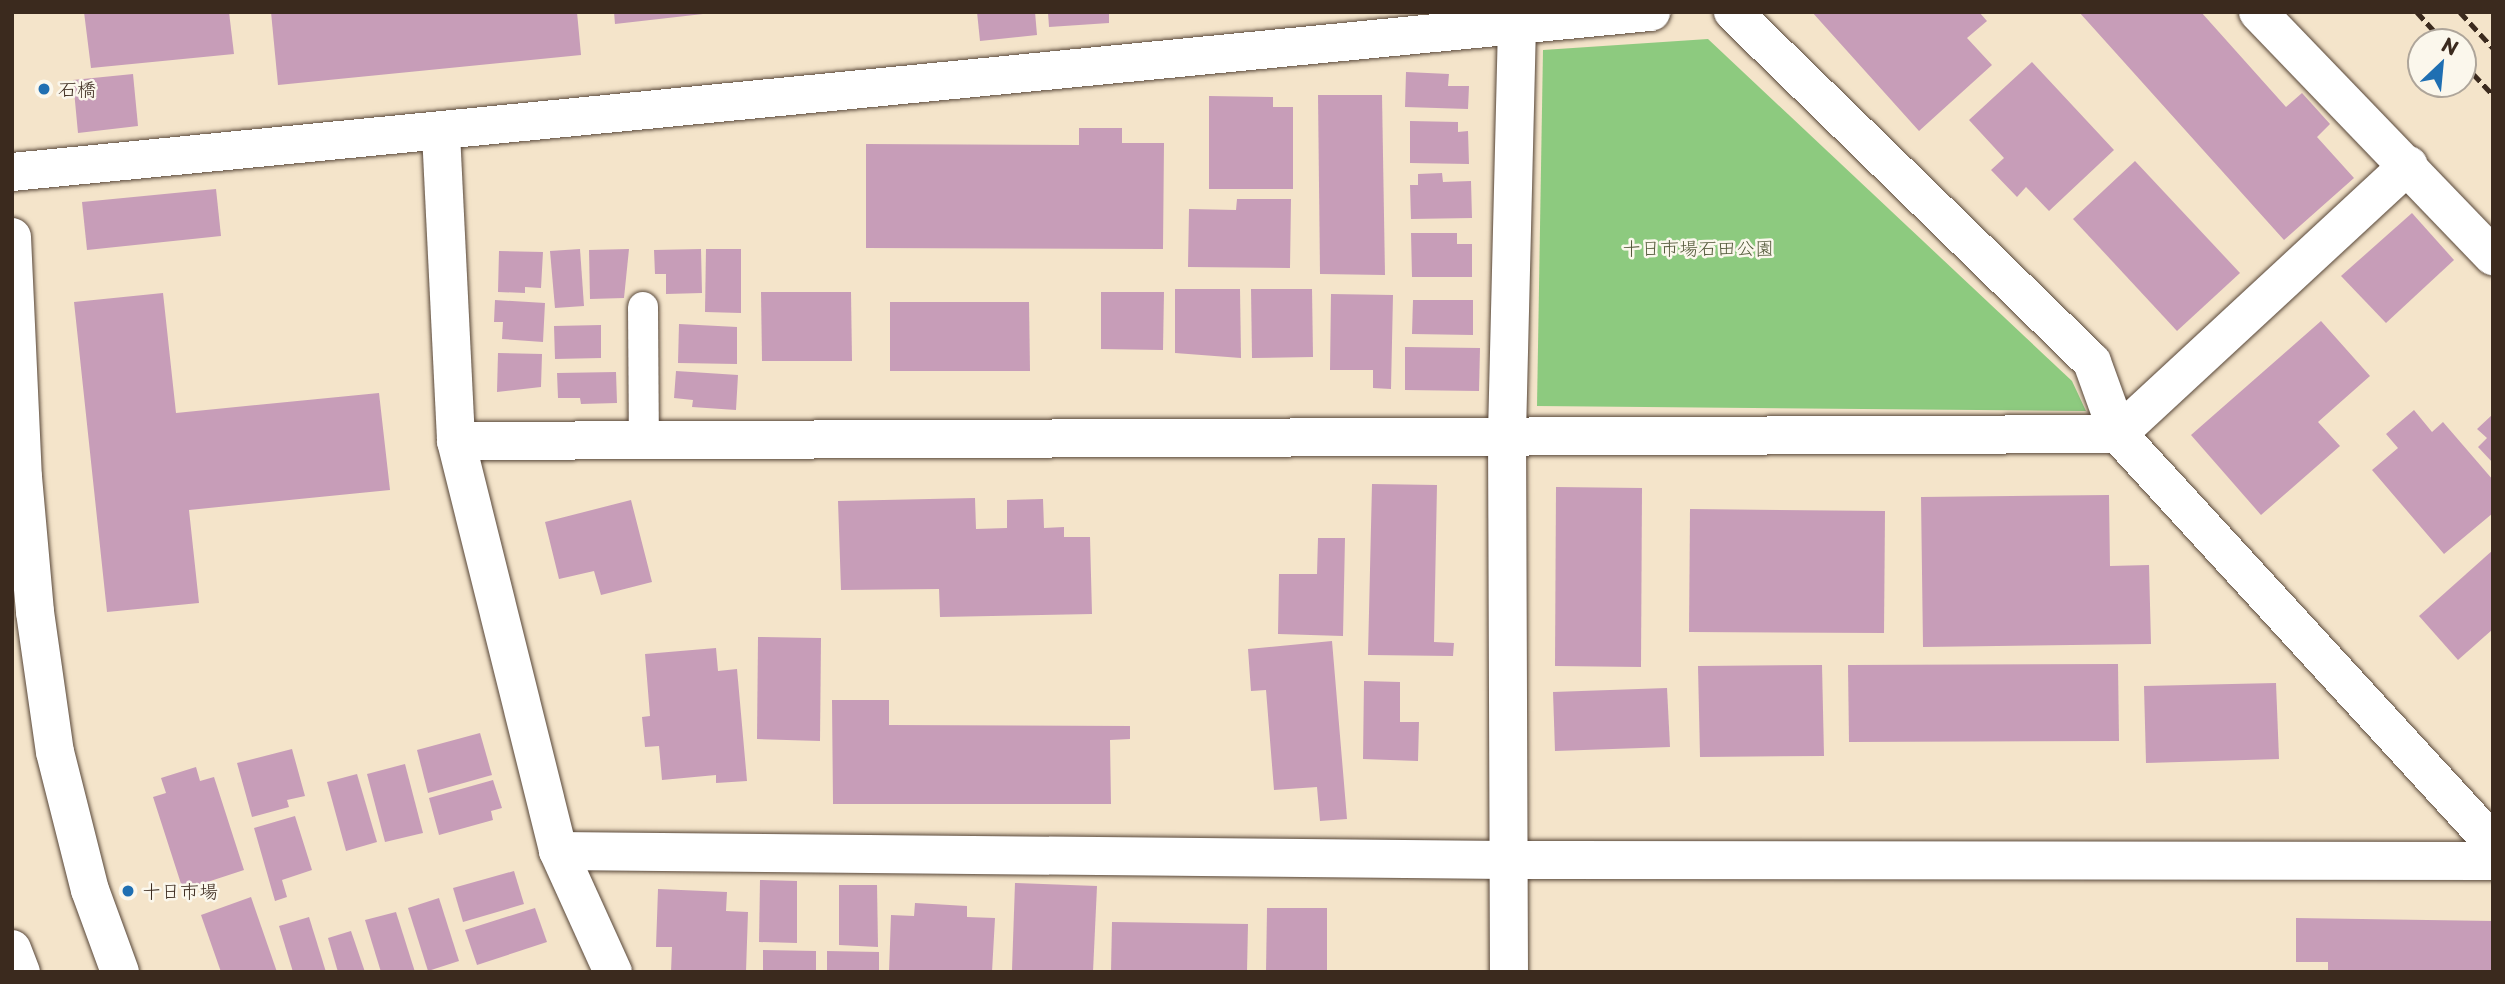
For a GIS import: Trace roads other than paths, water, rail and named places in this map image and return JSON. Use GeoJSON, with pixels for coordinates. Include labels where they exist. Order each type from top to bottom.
{"type":"FeatureCollection","features":[{"type":"Feature","properties":{"kind":"street"},"geometry":{"type":"LineString","coordinates":[[12,172],[441,133],[1113,63],[1517,27],[1651,12]]}},
{"type":"Feature","properties":{"kind":"street"},"geometry":{"type":"LineString","coordinates":[[1733,12],[2092,362],[2118,434],[2493,843]]}},
{"type":"Feature","properties":{"kind":"street"},"geometry":{"type":"LineString","coordinates":[[2259,12],[2409,165],[2493,256]]}},
{"type":"Feature","properties":{"kind":"street"},"geometry":{"type":"LineString","coordinates":[[1509,972],[1507,434],[1517,27]]}},
{"type":"Feature","properties":{"kind":"street"},"geometry":{"type":"LineString","coordinates":[[441,133],[456,441],[558,851],[614,972]]}},
{"type":"Feature","properties":{"kind":"street"},"geometry":{"type":"LineString","coordinates":[[456,441],[1507,434],[2118,434],[2409,165]]}},
{"type":"Feature","properties":{"kind":"street"},"geometry":{"type":"LineString","coordinates":[[12,237],[23,477],[34,612],[55,752],[90,890],[120,972]]}},
{"type":"Feature","properties":{"kind":"street"},"geometry":{"type":"LineString","coordinates":[[558,851],[1507,860],[2493,861]]}},
{"type":"Feature","properties":{"kind":"street"},"geometry":{"type":"LineString","coordinates":[[12,949],[21,972]]}},
{"type":"Feature","properties":{"kind":"lane"},"geometry":{"type":"LineString","coordinates":[[643,307],[644,440]]}},
{"type":"Feature","properties":{"kind":"railway"},"geometry":{"type":"LineString","coordinates":[[2417,12],[2431,28]]}},
{"type":"Feature","properties":{"kind":"railway"},"geometry":{"type":"LineString","coordinates":[[2460,12],[2493,48]]}},
{"type":"Feature","properties":{"kind":"railway"},"geometry":{"type":"LineString","coordinates":[[2477,78],[2493,95]]}},
{"type":"Feature","properties":{"kind":"place","name":"石橋"},"geometry":{"type":"Point","coordinates":[44,89]}},
{"type":"Feature","properties":{"kind":"place","name":"十日市場"},"geometry":{"type":"Point","coordinates":[128,891]}},
{"type":"Feature","properties":{"kind":"park label","name":"十日市場石田公園"},"geometry":{"type":"Point","coordinates":[1698,248]}}]}
